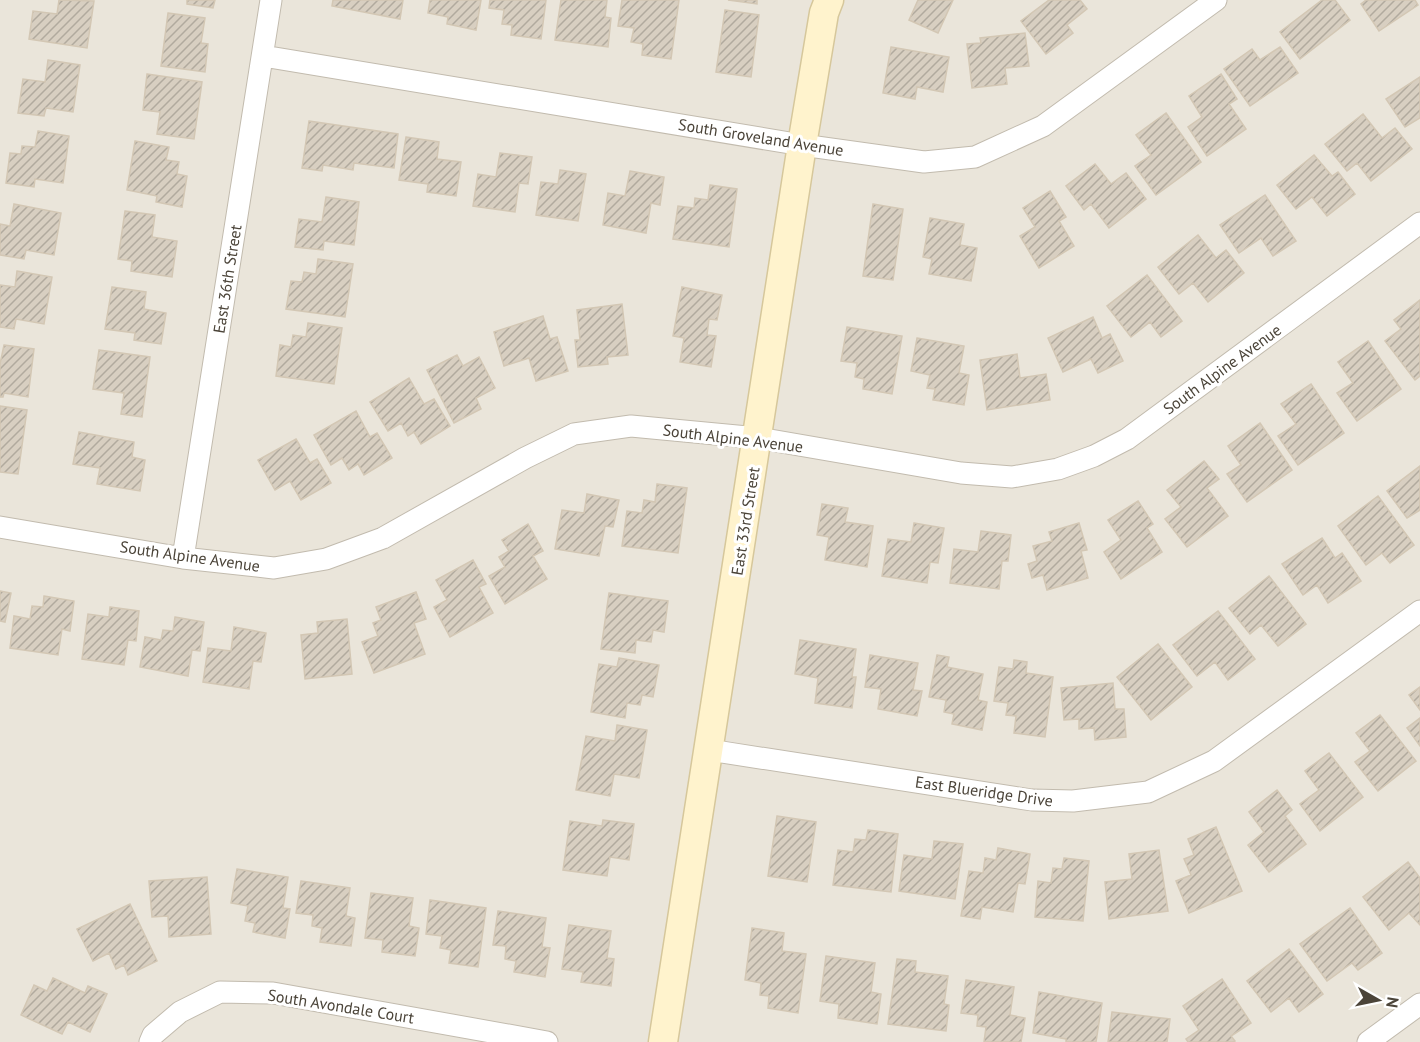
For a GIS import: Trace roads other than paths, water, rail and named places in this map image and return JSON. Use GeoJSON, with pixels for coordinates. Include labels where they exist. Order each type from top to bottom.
{"type":"FeatureCollection","features":[{"type":"Feature","properties":{"kind":"street","name":"East 36th Street"},"geometry":{"type":"LineString","coordinates":[[183,558],[271,0]]}},
{"type":"Feature","properties":{"kind":"street","name":"East 33rd Street"},"geometry":{"type":"LineString","coordinates":[[663,1042],[802,145],[824,13],[829,0]]}},
{"type":"Feature","properties":{"kind":"street","name":"South Groveland Avenue"},"geometry":{"type":"LineString","coordinates":[[263,56],[802,145],[924,162],[975,157],[1043,126],[1216,0]]}},
{"type":"Feature","properties":{"kind":"street","name":"South Alpine Avenue"},"geometry":{"type":"LineString","coordinates":[[0,527],[183,558],[274,568],[327,559],[383,538],[525,458],[574,434],[630,426],[758,438],[961,473],[1012,477],[1058,469],[1094,456],[1127,439],[1420,223]]}},
{"type":"Feature","properties":{"kind":"street","name":"East Blueridge Drive"},"geometry":{"type":"LineString","coordinates":[[710,750],[1032,800],[1073,801],[1148,792],[1214,761],[1420,611]]}},
{"type":"Feature","properties":{"kind":"street","name":"South Avondale Court"},"geometry":{"type":"LineString","coordinates":[[150,1042],[153,1035],[180,1012],[220,992],[273,993],[547,1042]]}},
{"type":"Feature","properties":{"kind":"street"},"geometry":{"type":"LineString","coordinates":[[1368,1042],[1420,1004]]}}]}
